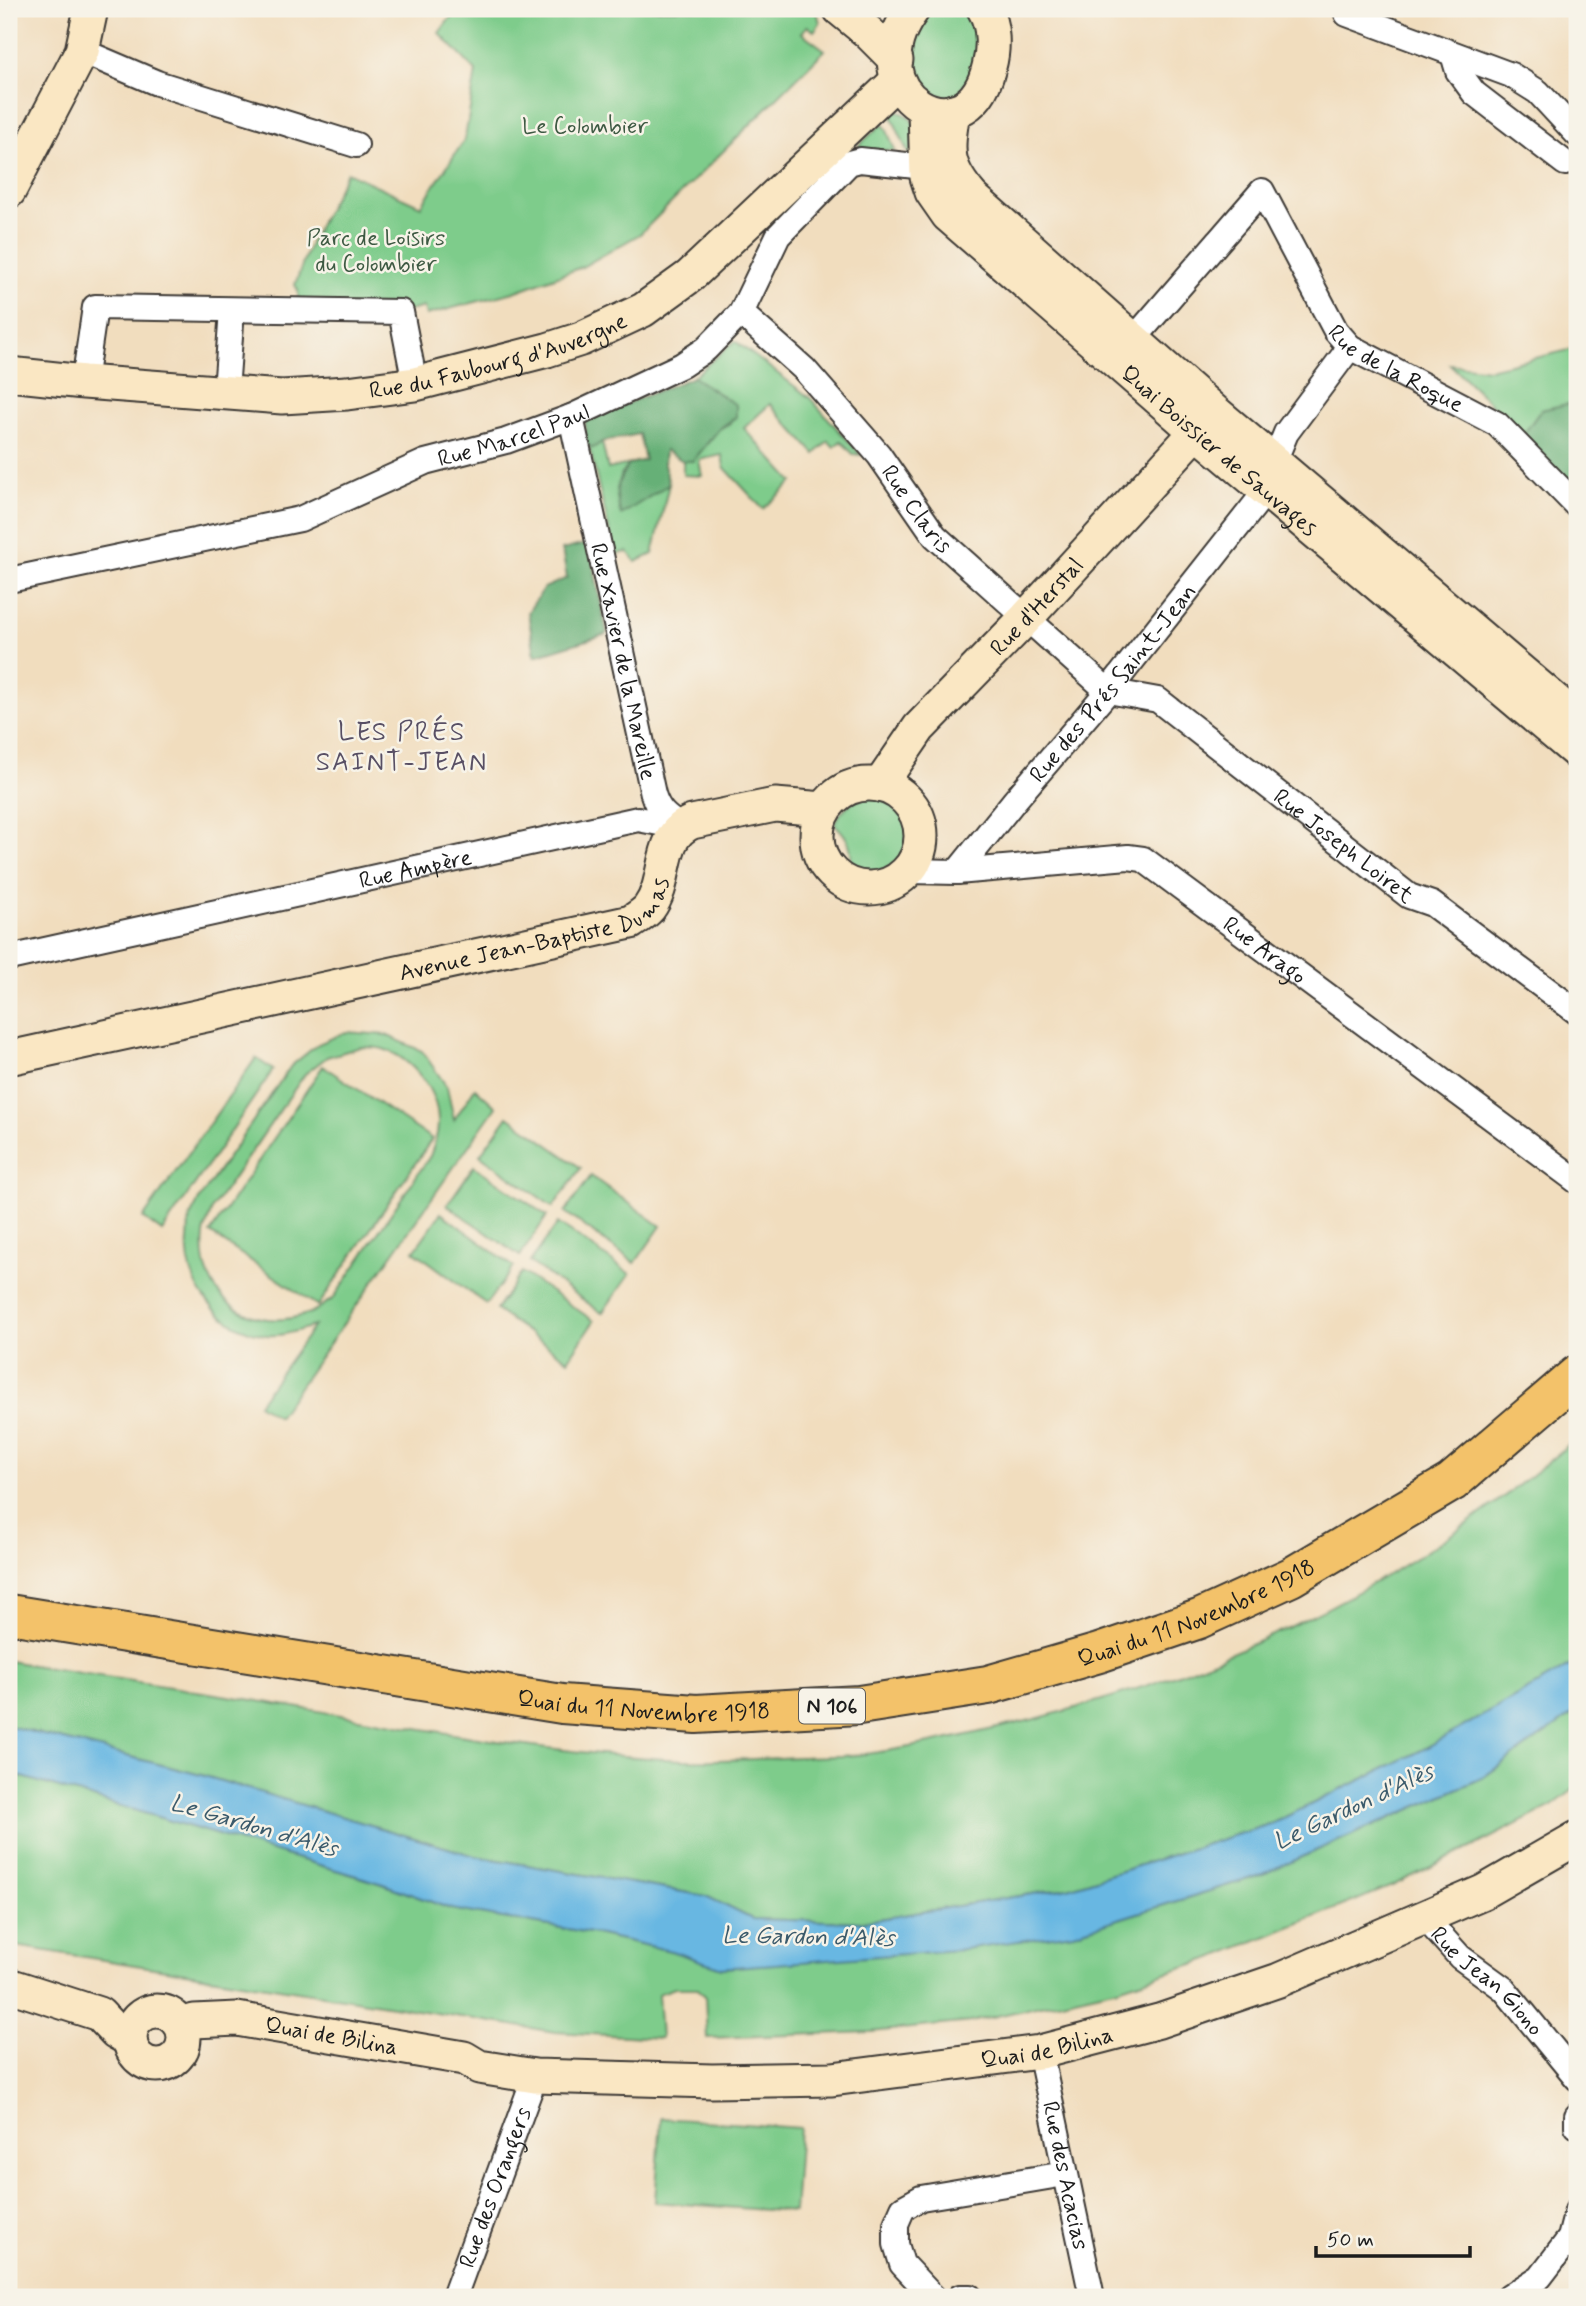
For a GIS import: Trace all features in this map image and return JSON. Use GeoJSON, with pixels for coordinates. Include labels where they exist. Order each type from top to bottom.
{"type":"FeatureCollection","features":[{"type":"Feature","properties":{"kind":"main road"},"geometry":{"type":"LineString","coordinates":[[9,191],[82,51],[91,9]]}},
{"type":"Feature","properties":{"kind":"main road"},"geometry":{"type":"LineString","coordinates":[[840,9],[868,32],[896,70],[903,91],[939,111],[970,101],[982,88],[993,53],[990,20],[984,9]]}},
{"type":"Feature","properties":{"kind":"main road"},"geometry":{"type":"LineString","coordinates":[[896,70],[896,43],[902,11]]}},
{"type":"Feature","properties":{"kind":"main road","name":"Rue du Faubourg d'Auvergne"},"geometry":{"type":"LineString","coordinates":[[9,374],[282,397],[347,393],[415,384],[581,339],[643,310],[690,276],[896,70]]}},
{"type":"Feature","properties":{"kind":"main road","name":"Quai Boissier de Sauvages"},"geometry":{"type":"LineString","coordinates":[[939,111],[925,167],[932,192],[948,215],[1270,476],[1577,719]]}},
{"type":"Feature","properties":{"kind":"main road","name":"Quai Boissier de Sauvages"},"geometry":{"type":"LineString","coordinates":[[939,111],[949,131],[950,166],[958,181],[972,197],[1133,340],[1206,422]]}},
{"type":"Feature","properties":{"kind":"main road","name":"Rue d'Herstal"},"geometry":{"type":"LineString","coordinates":[[880,785],[919,728],[1026,618],[1206,422]]}},
{"type":"Feature","properties":{"kind":"main road","name":"Quai Boissier de Sauvages"},"geometry":{"type":"LineString","coordinates":[[1270,476],[1577,752]]}},
{"type":"Feature","properties":{"kind":"main road"},"geometry":{"type":"LineString","coordinates":[[880,785],[899,793],[913,807],[918,816],[922,838],[915,861],[908,871],[889,884],[879,887],[854,886],[839,878],[828,867],[818,846],[819,822],[824,809],[839,792],[854,786],[880,785]]}},
{"type":"Feature","properties":{"kind":"main road","name":"Rue Ampère"},"geometry":{"type":"LineString","coordinates":[[680,827],[718,816],[775,805],[824,809]]}},
{"type":"Feature","properties":{"kind":"main road"},"geometry":{"type":"LineString","coordinates":[[657,891],[670,839],[680,827]]}},
{"type":"Feature","properties":{"kind":"main road","name":"Avenue Jean-Baptiste Dumas"},"geometry":{"type":"LineString","coordinates":[[9,1038],[615,907],[631,902],[643,894],[657,891]]}},
{"type":"Feature","properties":{"kind":"main road","name":"Avenue Jean-Baptiste Dumas"},"geometry":{"type":"LineString","coordinates":[[9,1058],[631,922],[649,908],[657,891]]}},
{"type":"Feature","properties":{"kind":"main road","name":"Quai du 11 Novembre 1918"},"geometry":{"type":"LineString","coordinates":[[9,1614],[562,1704],[696,1714],[872,1703],[988,1685],[1099,1653],[1199,1619],[1291,1577],[1452,1482],[1577,1375]]}},
{"type":"Feature","properties":{"kind":"main road","name":"Quai de Bilina"},"geometry":{"type":"LineString","coordinates":[[183,2034],[254,2035],[463,2074],[479,2067],[535,2076],[712,2081],[832,2079],[1040,2052],[1158,2021],[1279,1980],[1483,1892],[1577,1838]]}},
{"type":"Feature","properties":{"kind":"main road"},"geometry":{"type":"LineString","coordinates":[[12,1986],[99,2014],[116,2032],[137,2026],[161,2010],[170,2013],[183,2034],[175,2059],[159,2065],[141,2060],[134,2053],[137,2026]]}},
{"type":"Feature","properties":{"kind":"street"},"geometry":{"type":"LineString","coordinates":[[1347,14],[1511,75],[1538,92],[1577,134]]}},
{"type":"Feature","properties":{"kind":"street"},"geometry":{"type":"LineString","coordinates":[[82,51],[157,83],[356,145]]}},
{"type":"Feature","properties":{"kind":"street"},"geometry":{"type":"LineString","coordinates":[[1453,54],[1458,71],[1474,93],[1565,165]]}},
{"type":"Feature","properties":{"kind":"street","name":"Rue Marcel Paul"},"geometry":{"type":"LineString","coordinates":[[9,580],[300,519],[425,462],[506,441],[571,417],[682,365],[706,349],[741,313],[778,236],[849,163],[860,160],[925,167]]}},
{"type":"Feature","properties":{"kind":"street","name":"Rue de la Roque"},"geometry":{"type":"LineString","coordinates":[[1133,340],[1262,191],[1336,331],[1350,347],[1497,424],[1577,506]]}},
{"type":"Feature","properties":{"kind":"street"},"geometry":{"type":"LineString","coordinates":[[84,382],[95,307],[401,312],[415,384]]}},
{"type":"Feature","properties":{"kind":"street"},"geometry":{"type":"LineString","coordinates":[[226,391],[232,310]]}},
{"type":"Feature","properties":{"kind":"street","name":"Rue Claris"},"geometry":{"type":"LineString","coordinates":[[741,313],[804,369],[879,456],[935,536],[1108,691]]}},
{"type":"Feature","properties":{"kind":"street","name":"Rue des Prés Saint-Jean"},"geometry":{"type":"LineString","coordinates":[[957,873],[1108,691],[1270,476],[1286,433],[1350,347]]}},
{"type":"Feature","properties":{"kind":"street","name":"Rue Xavier de la Mareille"},"geometry":{"type":"LineString","coordinates":[[571,417],[653,794],[658,808],[680,827]]}},
{"type":"Feature","properties":{"kind":"street","name":"Rue Joseph Loiret"},"geometry":{"type":"LineString","coordinates":[[1108,691],[1158,700],[1409,896],[1432,904],[1577,1012]]}},
{"type":"Feature","properties":{"kind":"street","name":"Rue Ampère"},"geometry":{"type":"LineString","coordinates":[[9,958],[638,819],[680,827]]}},
{"type":"Feature","properties":{"kind":"street","name":"Rue Arago"},"geometry":{"type":"LineString","coordinates":[[908,871],[957,873],[1100,859],[1143,859],[1577,1181]]}},
{"type":"Feature","properties":{"kind":"street","name":"Rue Jean Giono"},"geometry":{"type":"LineString","coordinates":[[1425,1918],[1460,1957],[1504,1989],[1577,2078]]}},
{"type":"Feature","properties":{"kind":"street","name":"Rue des Acacias"},"geometry":{"type":"LineString","coordinates":[[1040,2052],[1092,2297]]}},
{"type":"Feature","properties":{"kind":"street","name":"Rue des Orangers"},"geometry":{"type":"LineString","coordinates":[[454,2297],[535,2076]]}},
{"type":"Feature","properties":{"kind":"street"},"geometry":{"type":"LineString","coordinates":[[1577,2116],[1577,2126]]}},
{"type":"Feature","properties":{"kind":"street"},"geometry":{"type":"LineString","coordinates":[[933,2297],[902,2264],[895,2244],[896,2224],[903,2208],[920,2198],[1065,2174]]}},
{"type":"Feature","properties":{"kind":"street"},"geometry":{"type":"LineString","coordinates":[[1509,2297],[1539,2277],[1570,2238],[1577,2211]]}},
{"type":"Feature","properties":{"kind":"street"},"geometry":{"type":"LineString","coordinates":[[960,2297],[970,2297]]}},
{"type":"Feature","properties":{"kind":"green space","name":"Le Colombier"},"geometry":{"type":"Polygon","coordinates":[[[457,9],[813,9],[817,11],[820,23],[814,31],[807,26],[802,33],[825,50],[640,234],[582,267],[514,292],[426,315],[424,307],[413,310],[298,311],[298,290],[295,285],[311,241],[347,172],[421,206],[465,139],[476,71],[439,33],[457,9]]]}},
{"type":"Feature","properties":{"kind":"green space"},"geometry":{"type":"Polygon","coordinates":[[[932,9],[968,9],[986,50],[956,98],[924,94],[909,68],[908,58],[912,43],[919,26],[932,9]]]}},
{"type":"Feature","properties":{"kind":"green space"},"geometry":{"type":"Polygon","coordinates":[[[896,110],[908,116],[916,126],[910,157],[889,111],[896,110]]]}},
{"type":"Feature","properties":{"kind":"green space"},"geometry":{"type":"Polygon","coordinates":[[[882,124],[895,151],[860,149],[859,145],[882,124]]]}},
{"type":"Feature","properties":{"kind":"green space"},"geometry":{"type":"Polygon","coordinates":[[[735,341],[810,398],[861,455],[853,454],[841,441],[834,447],[828,441],[815,454],[770,404],[744,428],[793,482],[763,509],[724,467],[722,455],[699,460],[702,476],[683,475],[683,461],[693,461],[719,429],[730,423],[736,405],[693,377],[735,341]]]}},
{"type":"Feature","properties":{"kind":"green space"},"geometry":{"type":"Polygon","coordinates":[[[1577,348],[1577,404],[1541,410],[1523,435],[1450,364],[1489,369],[1577,348]]]}},
{"type":"Feature","properties":{"kind":"green space"},"geometry":{"type":"Polygon","coordinates":[[[693,377],[736,405],[736,417],[719,429],[693,461],[683,461],[665,450],[664,464],[669,484],[621,515],[617,489],[621,478],[629,464],[645,460],[639,434],[602,442],[593,448],[586,445],[585,420],[693,377]]]}},
{"type":"Feature","properties":{"kind":"green space"},"geometry":{"type":"Polygon","coordinates":[[[1577,404],[1577,478],[1566,482],[1523,435],[1541,410],[1577,404]]]}},
{"type":"Feature","properties":{"kind":"green space"},"geometry":{"type":"Polygon","coordinates":[[[602,442],[608,469],[629,464],[621,475],[621,515],[669,484],[653,554],[636,562],[628,552],[615,554],[589,446],[593,447],[602,442]]]}},
{"type":"Feature","properties":{"kind":"green space"},"geometry":{"type":"Polygon","coordinates":[[[589,543],[607,634],[535,656],[528,612],[544,588],[567,578],[562,550],[589,543]]]}},
{"type":"Feature","properties":{"kind":"green space"},"geometry":{"type":"Polygon","coordinates":[[[866,797],[887,801],[901,812],[907,827],[907,843],[900,857],[888,868],[871,871],[850,866],[848,843],[834,824],[847,806],[866,797]]]}},
{"type":"Feature","properties":{"kind":"green space"},"geometry":{"type":"Polygon","coordinates":[[[346,1032],[386,1035],[422,1051],[447,1087],[454,1120],[475,1088],[496,1107],[278,1417],[258,1404],[314,1326],[284,1334],[266,1335],[249,1331],[220,1314],[208,1302],[192,1273],[188,1256],[189,1222],[200,1198],[291,1066],[318,1044],[346,1032]],[[361,1047],[327,1057],[305,1074],[212,1209],[204,1235],[204,1257],[209,1277],[219,1293],[232,1306],[249,1315],[288,1319],[310,1313],[333,1299],[430,1156],[438,1124],[434,1100],[429,1089],[404,1060],[380,1048],[361,1047]]]}},
{"type":"Feature","properties":{"kind":"green space"},"geometry":{"type":"Polygon","coordinates":[[[256,1058],[273,1070],[162,1232],[143,1218],[256,1058]]]}},
{"type":"Feature","properties":{"kind":"green space"},"geometry":{"type":"Polygon","coordinates":[[[323,1066],[432,1139],[318,1306],[210,1233],[323,1066]]]}},
{"type":"Feature","properties":{"kind":"green space"},"geometry":{"type":"Polygon","coordinates":[[[508,1116],[581,1168],[553,1207],[480,1155],[508,1116]]]}},
{"type":"Feature","properties":{"kind":"green space"},"geometry":{"type":"Polygon","coordinates":[[[474,1166],[547,1216],[520,1256],[447,1205],[474,1166]]]}},
{"type":"Feature","properties":{"kind":"green space"},"geometry":{"type":"Polygon","coordinates":[[[591,1176],[661,1226],[635,1263],[565,1212],[591,1176]]]}},
{"type":"Feature","properties":{"kind":"green space"},"geometry":{"type":"Polygon","coordinates":[[[441,1213],[514,1267],[486,1304],[414,1251],[441,1213]]]}},
{"type":"Feature","properties":{"kind":"green space"},"geometry":{"type":"Polygon","coordinates":[[[558,1223],[630,1274],[602,1313],[530,1262],[558,1223]]]}},
{"type":"Feature","properties":{"kind":"green space"},"geometry":{"type":"Polygon","coordinates":[[[522,1272],[594,1321],[568,1360],[496,1310],[522,1272]]]}},
{"type":"Feature","properties":{"kind":"green space"},"geometry":{"type":"Polygon","coordinates":[[[1577,1438],[1577,1662],[1422,1750],[1273,1823],[1068,1888],[861,1922],[752,1919],[706,1896],[475,1856],[201,1775],[9,1726],[9,1661],[450,1734],[590,1753],[683,1760],[726,1760],[849,1756],[909,1747],[1035,1719],[1088,1704],[1142,1687],[1246,1647],[1347,1598],[1396,1570],[1512,1491],[1577,1438]]]}},
{"type":"Feature","properties":{"kind":"green space"},"geometry":{"type":"Polygon","coordinates":[[[1577,1711],[1577,1787],[1552,1806],[1480,1843],[1392,1886],[1212,1958],[1118,1988],[971,2022],[871,2032],[707,2038],[705,1996],[697,1988],[675,1988],[658,1994],[661,2038],[555,2032],[9,1945],[9,1773],[380,1883],[451,1909],[596,1934],[672,1951],[722,1968],[1073,1933],[1258,1876],[1482,1778],[1577,1711]]]}},
{"type":"Feature","properties":{"kind":"green space"},"geometry":{"type":"Polygon","coordinates":[[[661,2118],[800,2128],[794,2212],[655,2202],[661,2118]]]}},
{"type":"Feature","properties":{"kind":"water","name":"Le Gardon d'Alès"},"geometry":{"type":"Polygon","coordinates":[[[1577,1662],[1577,1711],[1482,1778],[1258,1876],[1073,1933],[957,1950],[722,1968],[671,1951],[596,1934],[451,1909],[380,1883],[9,1773],[9,1726],[201,1775],[475,1856],[706,1896],[752,1919],[861,1922],[1068,1888],[1273,1823],[1422,1750],[1577,1662]]]}},
{"type":"Feature","properties":{"kind":"district","name":"LES PRÉS SAINT-JEAN"},"geometry":{"type":"Point","coordinates":[402,746]}},
{"type":"Feature","properties":{"kind":"park label","name":"Parc de Loisirs du Colombier"},"geometry":{"type":"Point","coordinates":[376,250]}}]}
